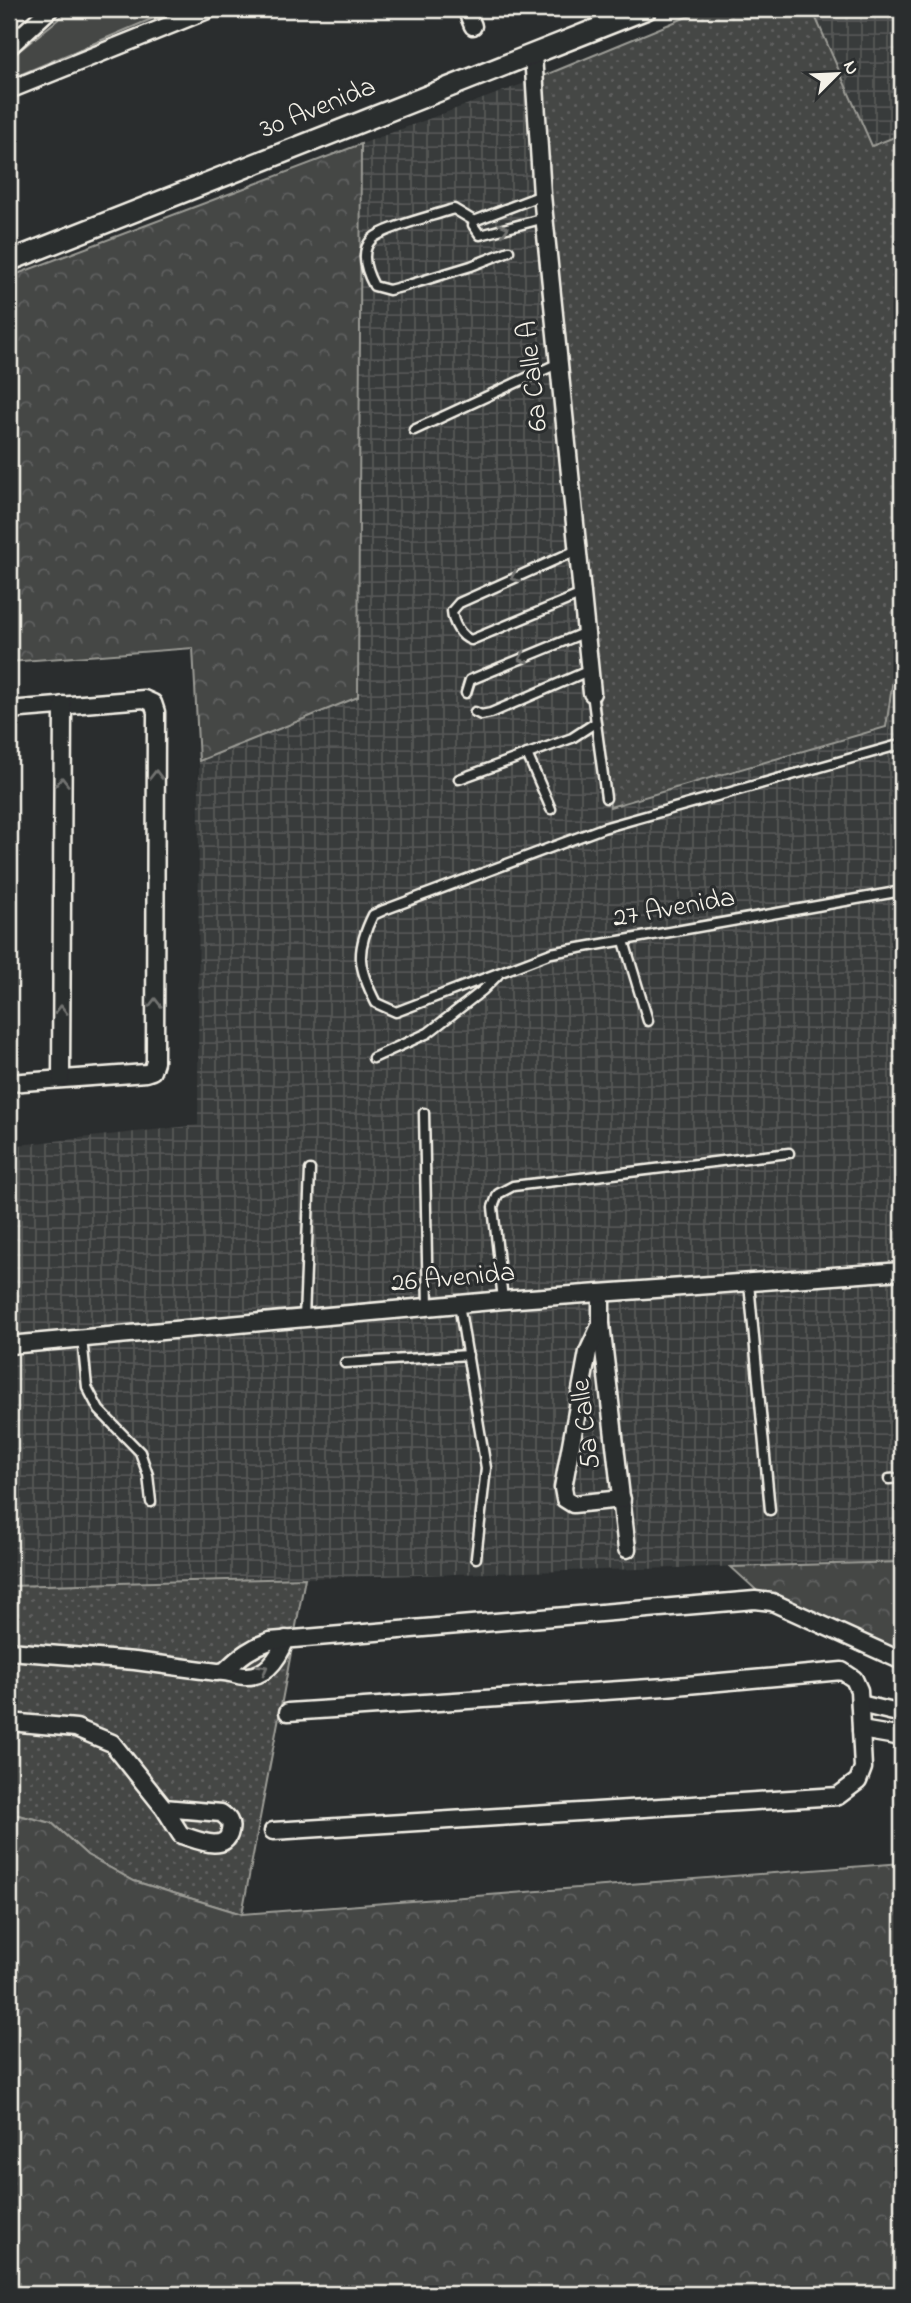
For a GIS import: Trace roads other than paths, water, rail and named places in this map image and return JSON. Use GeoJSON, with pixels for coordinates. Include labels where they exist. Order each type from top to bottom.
{"type":"FeatureCollection","features":[{"type":"Feature","properties":{"kind":"street"},"geometry":{"type":"LineString","coordinates":[[9,47],[50,9]]}},
{"type":"Feature","properties":{"kind":"street"},"geometry":{"type":"LineString","coordinates":[[9,90],[210,9]]}},
{"type":"Feature","properties":{"kind":"street"},"geometry":{"type":"LineString","coordinates":[[466,9],[473,26]]}},
{"type":"Feature","properties":{"kind":"street","name":"30 Avenida"},"geometry":{"type":"LineString","coordinates":[[9,261],[533,54],[635,11]]}},
{"type":"Feature","properties":{"kind":"street","name":"6a Calle A"},"geometry":{"type":"LineString","coordinates":[[533,54],[542,195],[592,693]]}},
{"type":"Feature","properties":{"kind":"street"},"geometry":{"type":"LineString","coordinates":[[9,710],[144,699],[153,703],[156,712],[155,1062],[152,1071],[9,1083]]}},
{"type":"Feature","properties":{"kind":"street"},"geometry":{"type":"LineString","coordinates":[[61,1078],[63,705]]}},
{"type":"Feature","properties":{"kind":"street","name":"26 Avenida"},"geometry":{"type":"LineString","coordinates":[[9,1345],[503,1300],[902,1271]]}},
{"type":"Feature","properties":{"kind":"street","name":"5a Calle"},"geometry":{"type":"LineString","coordinates":[[601,1293],[601,1324],[627,1549]]}},
{"type":"Feature","properties":{"kind":"street"},"geometry":{"type":"LineString","coordinates":[[601,1324],[588,1352],[564,1488],[565,1499],[573,1504],[622,1499]]}},
{"type":"Feature","properties":{"kind":"street"},"geometry":{"type":"LineString","coordinates":[[9,1651],[135,1661],[217,1672],[226,1670],[254,1647],[270,1640],[755,1600],[772,1602],[902,1661]]}},
{"type":"Feature","properties":{"kind":"street"},"geometry":{"type":"LineString","coordinates":[[226,1670],[245,1676],[258,1674],[271,1666],[281,1653],[286,1639]]}},
{"type":"Feature","properties":{"kind":"street"},"geometry":{"type":"LineString","coordinates":[[273,1831],[838,1796],[858,1781],[863,1768],[859,1690],[854,1679],[842,1671],[665,1687],[288,1712]]}},
{"type":"Feature","properties":{"kind":"street"},"geometry":{"type":"LineString","coordinates":[[860,1704],[902,1714]]}},
{"type":"Feature","properties":{"kind":"street"},"geometry":{"type":"LineString","coordinates":[[9,1722],[76,1728],[112,1744],[164,1808]]}},
{"type":"Feature","properties":{"kind":"street"},"geometry":{"type":"LineString","coordinates":[[861,1730],[902,1737]]}},
{"type":"Feature","properties":{"kind":"lane"},"geometry":{"type":"LineString","coordinates":[[474,221],[542,195]]}},
{"type":"Feature","properties":{"kind":"lane"},"geometry":{"type":"LineString","coordinates":[[474,221],[454,209],[384,233],[371,240],[366,250],[366,272],[374,286],[388,290],[471,266],[509,251]]}},
{"type":"Feature","properties":{"kind":"lane"},"geometry":{"type":"LineString","coordinates":[[474,221],[473,225],[480,235],[545,218]]}},
{"type":"Feature","properties":{"kind":"lane"},"geometry":{"type":"LineString","coordinates":[[414,430],[559,362]]}},
{"type":"Feature","properties":{"kind":"lane"},"geometry":{"type":"LineString","coordinates":[[577,550],[459,603],[452,615],[461,634],[471,640],[582,594]]}},
{"type":"Feature","properties":{"kind":"lane"},"geometry":{"type":"LineString","coordinates":[[466,693],[470,680],[586,632]]}},
{"type":"Feature","properties":{"kind":"lane"},"geometry":{"type":"LineString","coordinates":[[475,712],[481,715],[491,713],[590,670]]}},
{"type":"Feature","properties":{"kind":"lane"},"geometry":{"type":"LineString","coordinates":[[592,693],[606,798]]}},
{"type":"Feature","properties":{"kind":"lane"},"geometry":{"type":"LineString","coordinates":[[459,779],[572,738],[595,723]]}},
{"type":"Feature","properties":{"kind":"lane","name":"27 Avenida"},"geometry":{"type":"LineString","coordinates":[[902,744],[603,828],[373,915],[360,945],[365,981],[376,1003],[396,1012],[551,953],[902,891]]}},
{"type":"Feature","properties":{"kind":"lane"},"geometry":{"type":"LineString","coordinates":[[527,754],[551,809]]}},
{"type":"Feature","properties":{"kind":"lane"},"geometry":{"type":"LineString","coordinates":[[624,940],[648,1021]]}},
{"type":"Feature","properties":{"kind":"lane"},"geometry":{"type":"LineString","coordinates":[[373,1058],[428,1033],[483,990],[500,972]]}},
{"type":"Feature","properties":{"kind":"lane"},"geometry":{"type":"LineString","coordinates":[[424,1113],[428,1307]]}},
{"type":"Feature","properties":{"kind":"lane"},"geometry":{"type":"LineString","coordinates":[[503,1300],[493,1207],[498,1194],[513,1186],[789,1153]]}},
{"type":"Feature","properties":{"kind":"lane"},"geometry":{"type":"LineString","coordinates":[[304,1318],[310,1170]]}},
{"type":"Feature","properties":{"kind":"lane"},"geometry":{"type":"LineString","coordinates":[[749,1283],[770,1510]]}},
{"type":"Feature","properties":{"kind":"lane"},"geometry":{"type":"LineString","coordinates":[[459,1304],[486,1468],[476,1558]]}},
{"type":"Feature","properties":{"kind":"lane"},"geometry":{"type":"LineString","coordinates":[[82,1338],[88,1387],[99,1410],[140,1452],[148,1475],[151,1503]]}},
{"type":"Feature","properties":{"kind":"lane"},"geometry":{"type":"LineString","coordinates":[[345,1363],[468,1355]]}},
{"type":"Feature","properties":{"kind":"lane"},"geometry":{"type":"LineString","coordinates":[[889,1479],[902,1478]]}}]}
